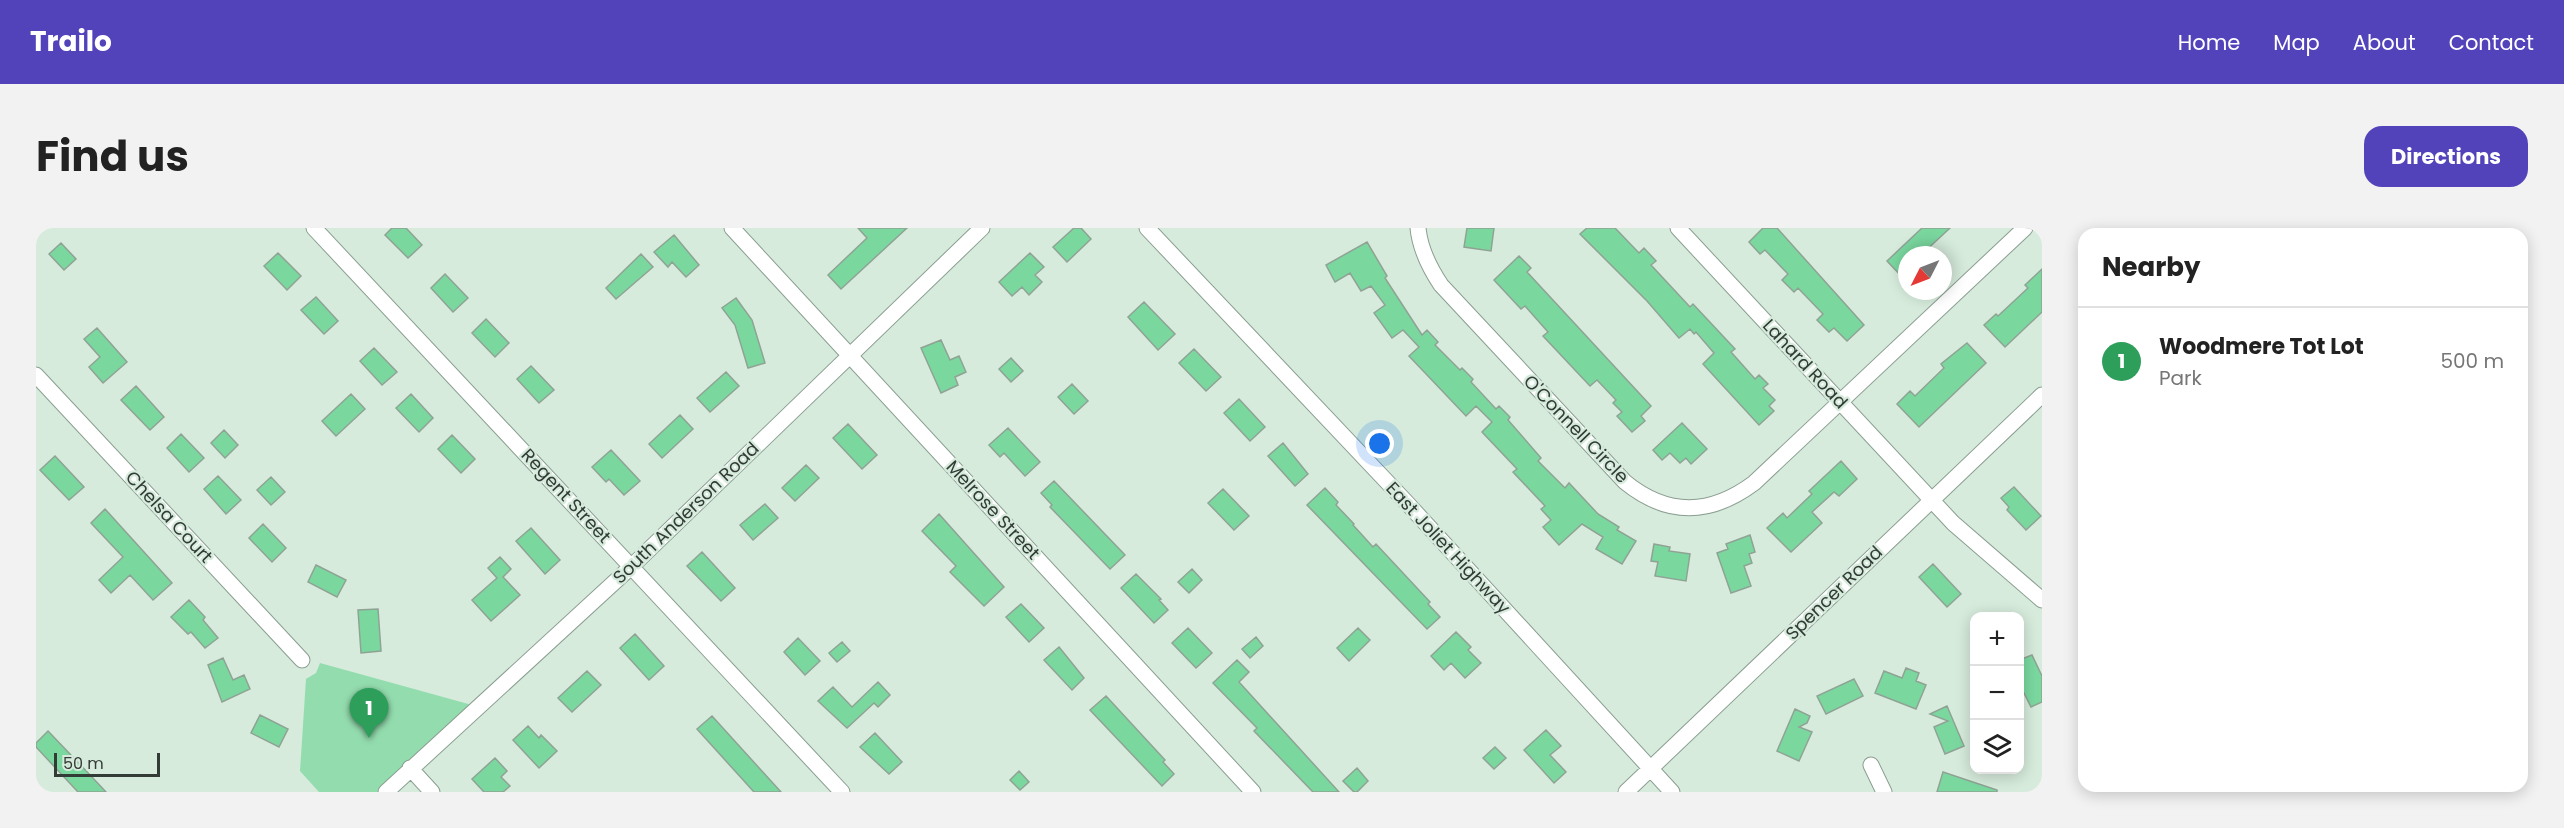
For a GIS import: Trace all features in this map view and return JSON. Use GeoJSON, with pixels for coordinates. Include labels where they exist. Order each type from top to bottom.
{"type":"FeatureCollection","features":[{"type":"Feature","properties":{"kind":"street","name":"Regent Street"},"geometry":{"type":"LineString","coordinates":[[314,228],[842,792]]}},
{"type":"Feature","properties":{"kind":"street","name":"Melrose Street"},"geometry":{"type":"LineString","coordinates":[[732,228],[1253,792]]}},
{"type":"Feature","properties":{"kind":"street","name":"South Anderson Road"},"geometry":{"type":"LineString","coordinates":[[386,792],[632,566],[982,228]]}},
{"type":"Feature","properties":{"kind":"street","name":"East Joliet Highway"},"geometry":{"type":"LineString","coordinates":[[1147,228],[1400,496],[1672,792]]}},
{"type":"Feature","properties":{"kind":"street","name":"O'Connell Circle"},"geometry":{"type":"LineString","coordinates":[[1418,228],[1422,248],[1430,268],[1454,300],[1625,482],[1659,502],[1699,508],[1722,503],[1740,494],[1754,483],[2025,228]]}},
{"type":"Feature","properties":{"kind":"street","name":"Lahard Road"},"geometry":{"type":"LineString","coordinates":[[1678,228],[1970,540],[2022,580],[2042,600]]}},
{"type":"Feature","properties":{"kind":"street","name":"Chelsa Court"},"geometry":{"type":"LineString","coordinates":[[36,375],[302,660]]}},
{"type":"Feature","properties":{"kind":"street","name":"Spencer Road"},"geometry":{"type":"LineString","coordinates":[[1626,792],[2042,395]]}},
{"type":"Feature","properties":{"kind":"street"},"geometry":{"type":"LineString","coordinates":[[1871,765],[1884,792]]}},
{"type":"Feature","properties":{"kind":"street"},"geometry":{"type":"LineString","coordinates":[[410,768],[432,792]]}},
{"type":"Feature","properties":{"kind":"green space"},"geometry":{"type":"Polygon","coordinates":[[[320,663],[472,705],[380,792],[319,792],[300,771],[306,679],[316,673],[320,663]]]}},
{"type":"Feature","properties":{"kind":"building"},"geometry":{"type":"Polygon","coordinates":[[[392,228],[406,228],[422,245],[408,258],[385,235],[392,228]]]}},
{"type":"Feature","properties":{"kind":"building"},"geometry":{"type":"Polygon","coordinates":[[[858,228],[907,228],[841,289],[828,275],[867,238],[858,228]]]}},
{"type":"Feature","properties":{"kind":"building"},"geometry":{"type":"Polygon","coordinates":[[[1074,228],[1081,228],[1091,239],[1067,262],[1053,247],[1074,228]]]}},
{"type":"Feature","properties":{"kind":"building"},"geometry":{"type":"Polygon","coordinates":[[[1467,228],[1494,228],[1491,251],[1464,247],[1467,228]]]}},
{"type":"Feature","properties":{"kind":"building"},"geometry":{"type":"Polygon","coordinates":[[[1587,228],[1615,228],[1639,253],[1644,248],[1656,261],[1651,265],[1690,307],[1693,304],[1735,349],[1731,352],[1755,379],[1759,375],[1768,384],[1763,388],[1775,400],[1769,406],[1774,411],[1759,425],[1703,364],[1714,353],[1696,332],[1694,334],[1690,329],[1679,338],[1647,301],[1580,234],[1587,228]]]}},
{"type":"Feature","properties":{"kind":"building"},"geometry":{"type":"Polygon","coordinates":[[[1763,228],[1777,228],[1864,325],[1847,341],[1834,328],[1829,332],[1817,320],[1823,314],[1798,288],[1794,292],[1782,280],[1788,274],[1765,250],[1760,254],[1749,242],[1763,228]]]}},
{"type":"Feature","properties":{"kind":"building"},"geometry":{"type":"Polygon","coordinates":[[[1922,228],[1950,228],[1931,246],[1903,246],[1922,228]]]}},
{"type":"Feature","properties":{"kind":"building"},"geometry":{"type":"Polygon","coordinates":[[[674,235],[699,265],[686,277],[672,262],[668,267],[654,252],[674,235]]]}},
{"type":"Feature","properties":{"kind":"building"},"geometry":{"type":"Polygon","coordinates":[[[1367,242],[1387,276],[1385,278],[1422,335],[1427,330],[1438,342],[1435,345],[1460,370],[1462,368],[1473,379],[1471,382],[1496,409],[1499,406],[1510,417],[1508,420],[1541,458],[1538,461],[1565,488],[1569,483],[1598,514],[1619,527],[1617,530],[1636,541],[1622,564],[1596,549],[1603,537],[1582,524],[1559,545],[1543,527],[1551,520],[1541,509],[1545,506],[1513,472],[1517,469],[1482,432],[1492,422],[1476,406],[1466,416],[1409,356],[1419,347],[1403,330],[1392,338],[1374,313],[1385,305],[1371,286],[1361,291],[1350,273],[1335,282],[1326,265],[1367,242]]]}},
{"type":"Feature","properties":{"kind":"building"},"geometry":{"type":"Polygon","coordinates":[[[61,243],[76,259],[64,270],[49,254],[61,243]]]}},
{"type":"Feature","properties":{"kind":"building"},"geometry":{"type":"Polygon","coordinates":[[[1898,251],[1898,273],[1887,261],[1898,251]]]}},
{"type":"Feature","properties":{"kind":"building"},"geometry":{"type":"Polygon","coordinates":[[[278,253],[301,276],[287,290],[264,266],[278,253]]]}},
{"type":"Feature","properties":{"kind":"building"},"geometry":{"type":"Polygon","coordinates":[[[1030,253],[1044,267],[1035,275],[1042,282],[1029,295],[1022,287],[1012,296],[999,282],[1030,253]]]}},
{"type":"Feature","properties":{"kind":"building"},"geometry":{"type":"Polygon","coordinates":[[[641,254],[653,267],[616,299],[606,288],[641,254]]]}},
{"type":"Feature","properties":{"kind":"building"},"geometry":{"type":"Polygon","coordinates":[[[1519,256],[1531,268],[1527,272],[1651,406],[1641,416],[1645,421],[1632,432],[1617,416],[1622,412],[1613,403],[1616,400],[1597,380],[1590,386],[1543,336],[1548,332],[1525,306],[1521,309],[1494,280],[1519,256]]]}},
{"type":"Feature","properties":{"kind":"building"},"geometry":{"type":"Polygon","coordinates":[[[2042,269],[2042,312],[2005,347],[1984,325],[1996,314],[1998,316],[2028,288],[2025,285],[2042,269]]]}},
{"type":"Feature","properties":{"kind":"building"},"geometry":{"type":"Polygon","coordinates":[[[445,274],[468,298],[453,312],[431,288],[445,274]]]}},
{"type":"Feature","properties":{"kind":"building"},"geometry":{"type":"Polygon","coordinates":[[[316,297],[338,321],[324,334],[301,310],[316,297]]]}},
{"type":"Feature","properties":{"kind":"building"},"geometry":{"type":"Polygon","coordinates":[[[736,298],[752,320],[765,363],[748,368],[735,325],[722,308],[736,298]]]}},
{"type":"Feature","properties":{"kind":"building"},"geometry":{"type":"Polygon","coordinates":[[[1144,302],[1175,334],[1158,350],[1128,317],[1144,302]]]}},
{"type":"Feature","properties":{"kind":"building"},"geometry":{"type":"Polygon","coordinates":[[[486,319],[509,343],[495,357],[472,333],[486,319]]]}},
{"type":"Feature","properties":{"kind":"building"},"geometry":{"type":"Polygon","coordinates":[[[97,328],[127,362],[103,383],[89,367],[100,357],[84,339],[97,328]]]}},
{"type":"Feature","properties":{"kind":"building"},"geometry":{"type":"Polygon","coordinates":[[[941,340],[950,360],[959,356],[966,372],[955,377],[958,385],[941,393],[921,348],[941,340]]]}},
{"type":"Feature","properties":{"kind":"building"},"geometry":{"type":"Polygon","coordinates":[[[1967,343],[1986,363],[1919,427],[1897,404],[1910,391],[1915,396],[1944,368],[1941,364],[1967,343]]]}},
{"type":"Feature","properties":{"kind":"building"},"geometry":{"type":"Polygon","coordinates":[[[374,348],[397,372],[382,385],[360,361],[374,348]]]}},
{"type":"Feature","properties":{"kind":"building"},"geometry":{"type":"Polygon","coordinates":[[[1194,349],[1221,377],[1206,391],[1179,363],[1194,349]]]}},
{"type":"Feature","properties":{"kind":"building"},"geometry":{"type":"Polygon","coordinates":[[[1011,358],[1023,371],[1011,382],[999,369],[1011,358]]]}},
{"type":"Feature","properties":{"kind":"building"},"geometry":{"type":"Polygon","coordinates":[[[531,366],[554,390],[539,403],[517,379],[531,366]]]}},
{"type":"Feature","properties":{"kind":"building"},"geometry":{"type":"Polygon","coordinates":[[[726,372],[739,386],[710,412],[697,398],[726,372]]]}},
{"type":"Feature","properties":{"kind":"building"},"geometry":{"type":"Polygon","coordinates":[[[1072,384],[1088,401],[1074,414],[1058,397],[1072,384]]]}},
{"type":"Feature","properties":{"kind":"building"},"geometry":{"type":"Polygon","coordinates":[[[136,386],[164,417],[150,430],[121,400],[136,386]]]}},
{"type":"Feature","properties":{"kind":"building"},"geometry":{"type":"Polygon","coordinates":[[[351,394],[365,409],[336,436],[322,421],[351,394]]]}},
{"type":"Feature","properties":{"kind":"building"},"geometry":{"type":"Polygon","coordinates":[[[411,394],[433,418],[419,432],[396,408],[411,394]]]}},
{"type":"Feature","properties":{"kind":"building"},"geometry":{"type":"Polygon","coordinates":[[[1239,399],[1265,427],[1250,441],[1224,413],[1239,399]]]}},
{"type":"Feature","properties":{"kind":"building"},"geometry":{"type":"Polygon","coordinates":[[[680,415],[693,429],[662,458],[649,444],[680,415]]]}},
{"type":"Feature","properties":{"kind":"building"},"geometry":{"type":"Polygon","coordinates":[[[1682,423],[1707,449],[1691,464],[1686,458],[1680,463],[1670,453],[1662,460],[1653,450],[1682,423]]]}},
{"type":"Feature","properties":{"kind":"building"},"geometry":{"type":"Polygon","coordinates":[[[848,424],[877,455],[862,469],[833,438],[848,424]]]}},
{"type":"Feature","properties":{"kind":"building"},"geometry":{"type":"Polygon","coordinates":[[[1008,428],[1040,462],[1025,476],[1004,453],[1000,457],[989,445],[1008,428]]]}},
{"type":"Feature","properties":{"kind":"building"},"geometry":{"type":"Polygon","coordinates":[[[224,430],[238,445],[225,458],[211,443],[224,430]]]}},
{"type":"Feature","properties":{"kind":"building"},"geometry":{"type":"Polygon","coordinates":[[[181,434],[204,458],[189,472],[167,448],[181,434]]]}},
{"type":"Feature","properties":{"kind":"building"},"geometry":{"type":"Polygon","coordinates":[[[452,435],[475,459],[461,473],[438,449],[452,435]]]}},
{"type":"Feature","properties":{"kind":"building"},"geometry":{"type":"Polygon","coordinates":[[[1283,443],[1308,474],[1295,486],[1268,456],[1283,443]]]}},
{"type":"Feature","properties":{"kind":"building"},"geometry":{"type":"Polygon","coordinates":[[[611,450],[640,481],[624,495],[609,479],[606,482],[592,467],[611,450]]]}},
{"type":"Feature","properties":{"kind":"building"},"geometry":{"type":"Polygon","coordinates":[[[55,456],[84,487],[69,500],[40,470],[55,456]]]}},
{"type":"Feature","properties":{"kind":"building"},"geometry":{"type":"Polygon","coordinates":[[[1841,461],[1857,479],[1839,496],[1834,492],[1812,512],[1822,523],[1791,552],[1767,528],[1783,513],[1787,518],[1812,494],[1809,491],[1841,461]]]}},
{"type":"Feature","properties":{"kind":"building"},"geometry":{"type":"Polygon","coordinates":[[[806,465],[819,478],[795,501],[782,488],[806,465]]]}},
{"type":"Feature","properties":{"kind":"building"},"geometry":{"type":"Polygon","coordinates":[[[218,476],[241,500],[226,514],[204,489],[218,476]]]}},
{"type":"Feature","properties":{"kind":"building"},"geometry":{"type":"Polygon","coordinates":[[[271,477],[285,492],[271,505],[257,490],[271,477]]]}},
{"type":"Feature","properties":{"kind":"building"},"geometry":{"type":"Polygon","coordinates":[[[1054,481],[1125,555],[1110,569],[1050,507],[1052,505],[1041,493],[1054,481]]]}},
{"type":"Feature","properties":{"kind":"building"},"geometry":{"type":"Polygon","coordinates":[[[2014,487],[2041,516],[2026,530],[2007,510],[2009,507],[2001,498],[2014,487]]]}},
{"type":"Feature","properties":{"kind":"building"},"geometry":{"type":"Polygon","coordinates":[[[1325,488],[1338,502],[1336,505],[1373,547],[1376,544],[1430,602],[1428,604],[1440,617],[1427,629],[1307,505],[1325,488]]]}},
{"type":"Feature","properties":{"kind":"building"},"geometry":{"type":"Polygon","coordinates":[[[1223,489],[1249,516],[1234,530],[1208,503],[1223,489]]]}},
{"type":"Feature","properties":{"kind":"building"},"geometry":{"type":"Polygon","coordinates":[[[765,504],[778,518],[753,540],[740,525],[765,504]]]}},
{"type":"Feature","properties":{"kind":"building"},"geometry":{"type":"Polygon","coordinates":[[[105,509],[172,583],[153,600],[130,575],[111,593],[99,580],[123,557],[91,523],[105,509]]]}},
{"type":"Feature","properties":{"kind":"building"},"geometry":{"type":"Polygon","coordinates":[[[939,514],[1004,587],[984,606],[950,572],[956,566],[922,531],[939,514]]]}},
{"type":"Feature","properties":{"kind":"building"},"geometry":{"type":"Polygon","coordinates":[[[263,524],[286,548],[272,562],[249,538],[263,524]]]}},
{"type":"Feature","properties":{"kind":"building"},"geometry":{"type":"Polygon","coordinates":[[[531,528],[560,560],[545,574],[516,541],[531,528]]]}},
{"type":"Feature","properties":{"kind":"building"},"geometry":{"type":"Polygon","coordinates":[[[1750,535],[1755,552],[1749,554],[1752,563],[1744,566],[1751,586],[1731,593],[1717,553],[1728,549],[1726,544],[1750,535]]]}},
{"type":"Feature","properties":{"kind":"building"},"geometry":{"type":"Polygon","coordinates":[[[1654,544],[1670,547],[1669,551],[1690,554],[1686,581],[1655,576],[1658,562],[1651,561],[1654,544]]]}},
{"type":"Feature","properties":{"kind":"building"},"geometry":{"type":"Polygon","coordinates":[[[702,552],[735,588],[721,601],[687,566],[702,552]]]}},
{"type":"Feature","properties":{"kind":"building"},"geometry":{"type":"Polygon","coordinates":[[[500,557],[511,569],[503,577],[520,595],[491,621],[472,600],[497,578],[488,568],[500,557]]]}},
{"type":"Feature","properties":{"kind":"building"},"geometry":{"type":"Polygon","coordinates":[[[1933,564],[1961,594],[1947,607],[1919,577],[1933,564]]]}},
{"type":"Feature","properties":{"kind":"building"},"geometry":{"type":"Polygon","coordinates":[[[316,565],[346,580],[337,597],[308,582],[316,565]]]}},
{"type":"Feature","properties":{"kind":"building"},"geometry":{"type":"Polygon","coordinates":[[[1192,569],[1202,580],[1189,593],[1178,582],[1192,569]]]}},
{"type":"Feature","properties":{"kind":"building"},"geometry":{"type":"Polygon","coordinates":[[[1136,574],[1161,599],[1159,600],[1168,610],[1154,623],[1121,588],[1136,574]]]}},
{"type":"Feature","properties":{"kind":"building"},"geometry":{"type":"Polygon","coordinates":[[[189,600],[205,617],[203,620],[218,638],[205,648],[191,632],[188,634],[171,617],[189,600]]]}},
{"type":"Feature","properties":{"kind":"building"},"geometry":{"type":"Polygon","coordinates":[[[1021,604],[1044,628],[1029,642],[1006,617],[1021,604]]]}},
{"type":"Feature","properties":{"kind":"building"},"geometry":{"type":"Polygon","coordinates":[[[378,609],[381,651],[361,653],[358,610],[378,609]]]}},
{"type":"Feature","properties":{"kind":"building"},"geometry":{"type":"Polygon","coordinates":[[[1188,628],[1212,653],[1196,668],[1172,643],[1188,628]]]}},
{"type":"Feature","properties":{"kind":"building"},"geometry":{"type":"Polygon","coordinates":[[[1358,628],[1370,640],[1349,661],[1337,648],[1358,628]]]}},
{"type":"Feature","properties":{"kind":"building"},"geometry":{"type":"Polygon","coordinates":[[[1456,632],[1471,647],[1468,650],[1481,663],[1465,678],[1451,663],[1444,670],[1431,656],[1456,632]]]}},
{"type":"Feature","properties":{"kind":"building"},"geometry":{"type":"Polygon","coordinates":[[[635,634],[664,666],[649,680],[620,648],[635,634]]]}},
{"type":"Feature","properties":{"kind":"building"},"geometry":{"type":"Polygon","coordinates":[[[1256,637],[1263,646],[1250,658],[1242,649],[1256,637]]]}},
{"type":"Feature","properties":{"kind":"building"},"geometry":{"type":"Polygon","coordinates":[[[798,638],[820,661],[805,675],[784,652],[798,638]]]}},
{"type":"Feature","properties":{"kind":"building"},"geometry":{"type":"Polygon","coordinates":[[[842,642],[850,651],[837,662],[829,653],[842,642]]]}},
{"type":"Feature","properties":{"kind":"building"},"geometry":{"type":"Polygon","coordinates":[[[1059,647],[1084,678],[1072,690],[1044,660],[1059,647]]]}},
{"type":"Feature","properties":{"kind":"building"},"geometry":{"type":"Polygon","coordinates":[[[2032,655],[2042,676],[2042,702],[2031,707],[2024,693],[2024,658],[2032,655]]]}},
{"type":"Feature","properties":{"kind":"building"},"geometry":{"type":"Polygon","coordinates":[[[223,658],[233,680],[244,675],[250,689],[222,702],[208,665],[223,658]]]}},
{"type":"Feature","properties":{"kind":"building"},"geometry":{"type":"Polygon","coordinates":[[[1237,660],[1249,672],[1239,682],[1339,792],[1313,792],[1254,731],[1257,728],[1213,683],[1237,660]]]}},
{"type":"Feature","properties":{"kind":"building"},"geometry":{"type":"Polygon","coordinates":[[[1906,668],[1919,673],[1916,681],[1926,685],[1916,709],[1875,693],[1884,671],[1902,678],[1906,668]]]}},
{"type":"Feature","properties":{"kind":"building"},"geometry":{"type":"Polygon","coordinates":[[[587,671],[601,685],[572,712],[558,698],[587,671]]]}},
{"type":"Feature","properties":{"kind":"building"},"geometry":{"type":"Polygon","coordinates":[[[1854,679],[1863,696],[1826,714],[1817,696],[1854,679]]]}},
{"type":"Feature","properties":{"kind":"building"},"geometry":{"type":"Polygon","coordinates":[[[878,682],[890,695],[878,707],[874,703],[847,728],[818,701],[833,687],[852,707],[878,682]]]}},
{"type":"Feature","properties":{"kind":"building"},"geometry":{"type":"Polygon","coordinates":[[[1106,696],[1165,760],[1163,762],[1174,774],[1162,786],[1090,710],[1106,696]]]}},
{"type":"Feature","properties":{"kind":"building"},"geometry":{"type":"Polygon","coordinates":[[[1947,706],[1964,746],[1945,754],[1934,727],[1948,721],[1930,714],[1947,706]]]}},
{"type":"Feature","properties":{"kind":"building"},"geometry":{"type":"Polygon","coordinates":[[[1795,709],[1810,716],[1807,723],[1799,727],[1812,732],[1799,761],[1777,751],[1795,709]]]}},
{"type":"Feature","properties":{"kind":"building"},"geometry":{"type":"Polygon","coordinates":[[[260,715],[288,729],[279,747],[251,733],[260,715]]]}},
{"type":"Feature","properties":{"kind":"building"},"geometry":{"type":"Polygon","coordinates":[[[712,716],[781,792],[754,792],[697,729],[712,716]]]}},
{"type":"Feature","properties":{"kind":"building"},"geometry":{"type":"Polygon","coordinates":[[[528,726],[539,738],[541,735],[557,751],[539,768],[513,740],[528,726]]]}},
{"type":"Feature","properties":{"kind":"building"},"geometry":{"type":"Polygon","coordinates":[[[1546,730],[1561,746],[1550,755],[1566,772],[1554,783],[1524,750],[1546,730]]]}},
{"type":"Feature","properties":{"kind":"building"},"geometry":{"type":"Polygon","coordinates":[[[48,731],[106,792],[78,792],[36,747],[36,743],[48,731]]]}},
{"type":"Feature","properties":{"kind":"building"},"geometry":{"type":"Polygon","coordinates":[[[875,733],[902,762],[889,774],[860,747],[875,733]]]}},
{"type":"Feature","properties":{"kind":"building"},"geometry":{"type":"Polygon","coordinates":[[[1495,747],[1506,758],[1494,769],[1483,758],[1495,747]]]}},
{"type":"Feature","properties":{"kind":"building"},"geometry":{"type":"Polygon","coordinates":[[[495,758],[507,771],[501,777],[510,786],[503,792],[484,792],[472,779],[495,758]]]}},
{"type":"Feature","properties":{"kind":"building"},"geometry":{"type":"Polygon","coordinates":[[[1357,768],[1368,781],[1357,792],[1354,792],[1343,781],[1357,768]]]}},
{"type":"Feature","properties":{"kind":"building"},"geometry":{"type":"Polygon","coordinates":[[[1019,771],[1029,782],[1020,790],[1010,780],[1019,771]]]}},
{"type":"Feature","properties":{"kind":"building"},"geometry":{"type":"Polygon","coordinates":[[[1943,772],[1997,790],[1997,792],[1937,792],[1943,772]]]}},
{"type":"Feature","properties":{"kind":"place","name":"Woodmere Tot Lot"},"geometry":{"type":"Point","coordinates":[369,738]}}]}
